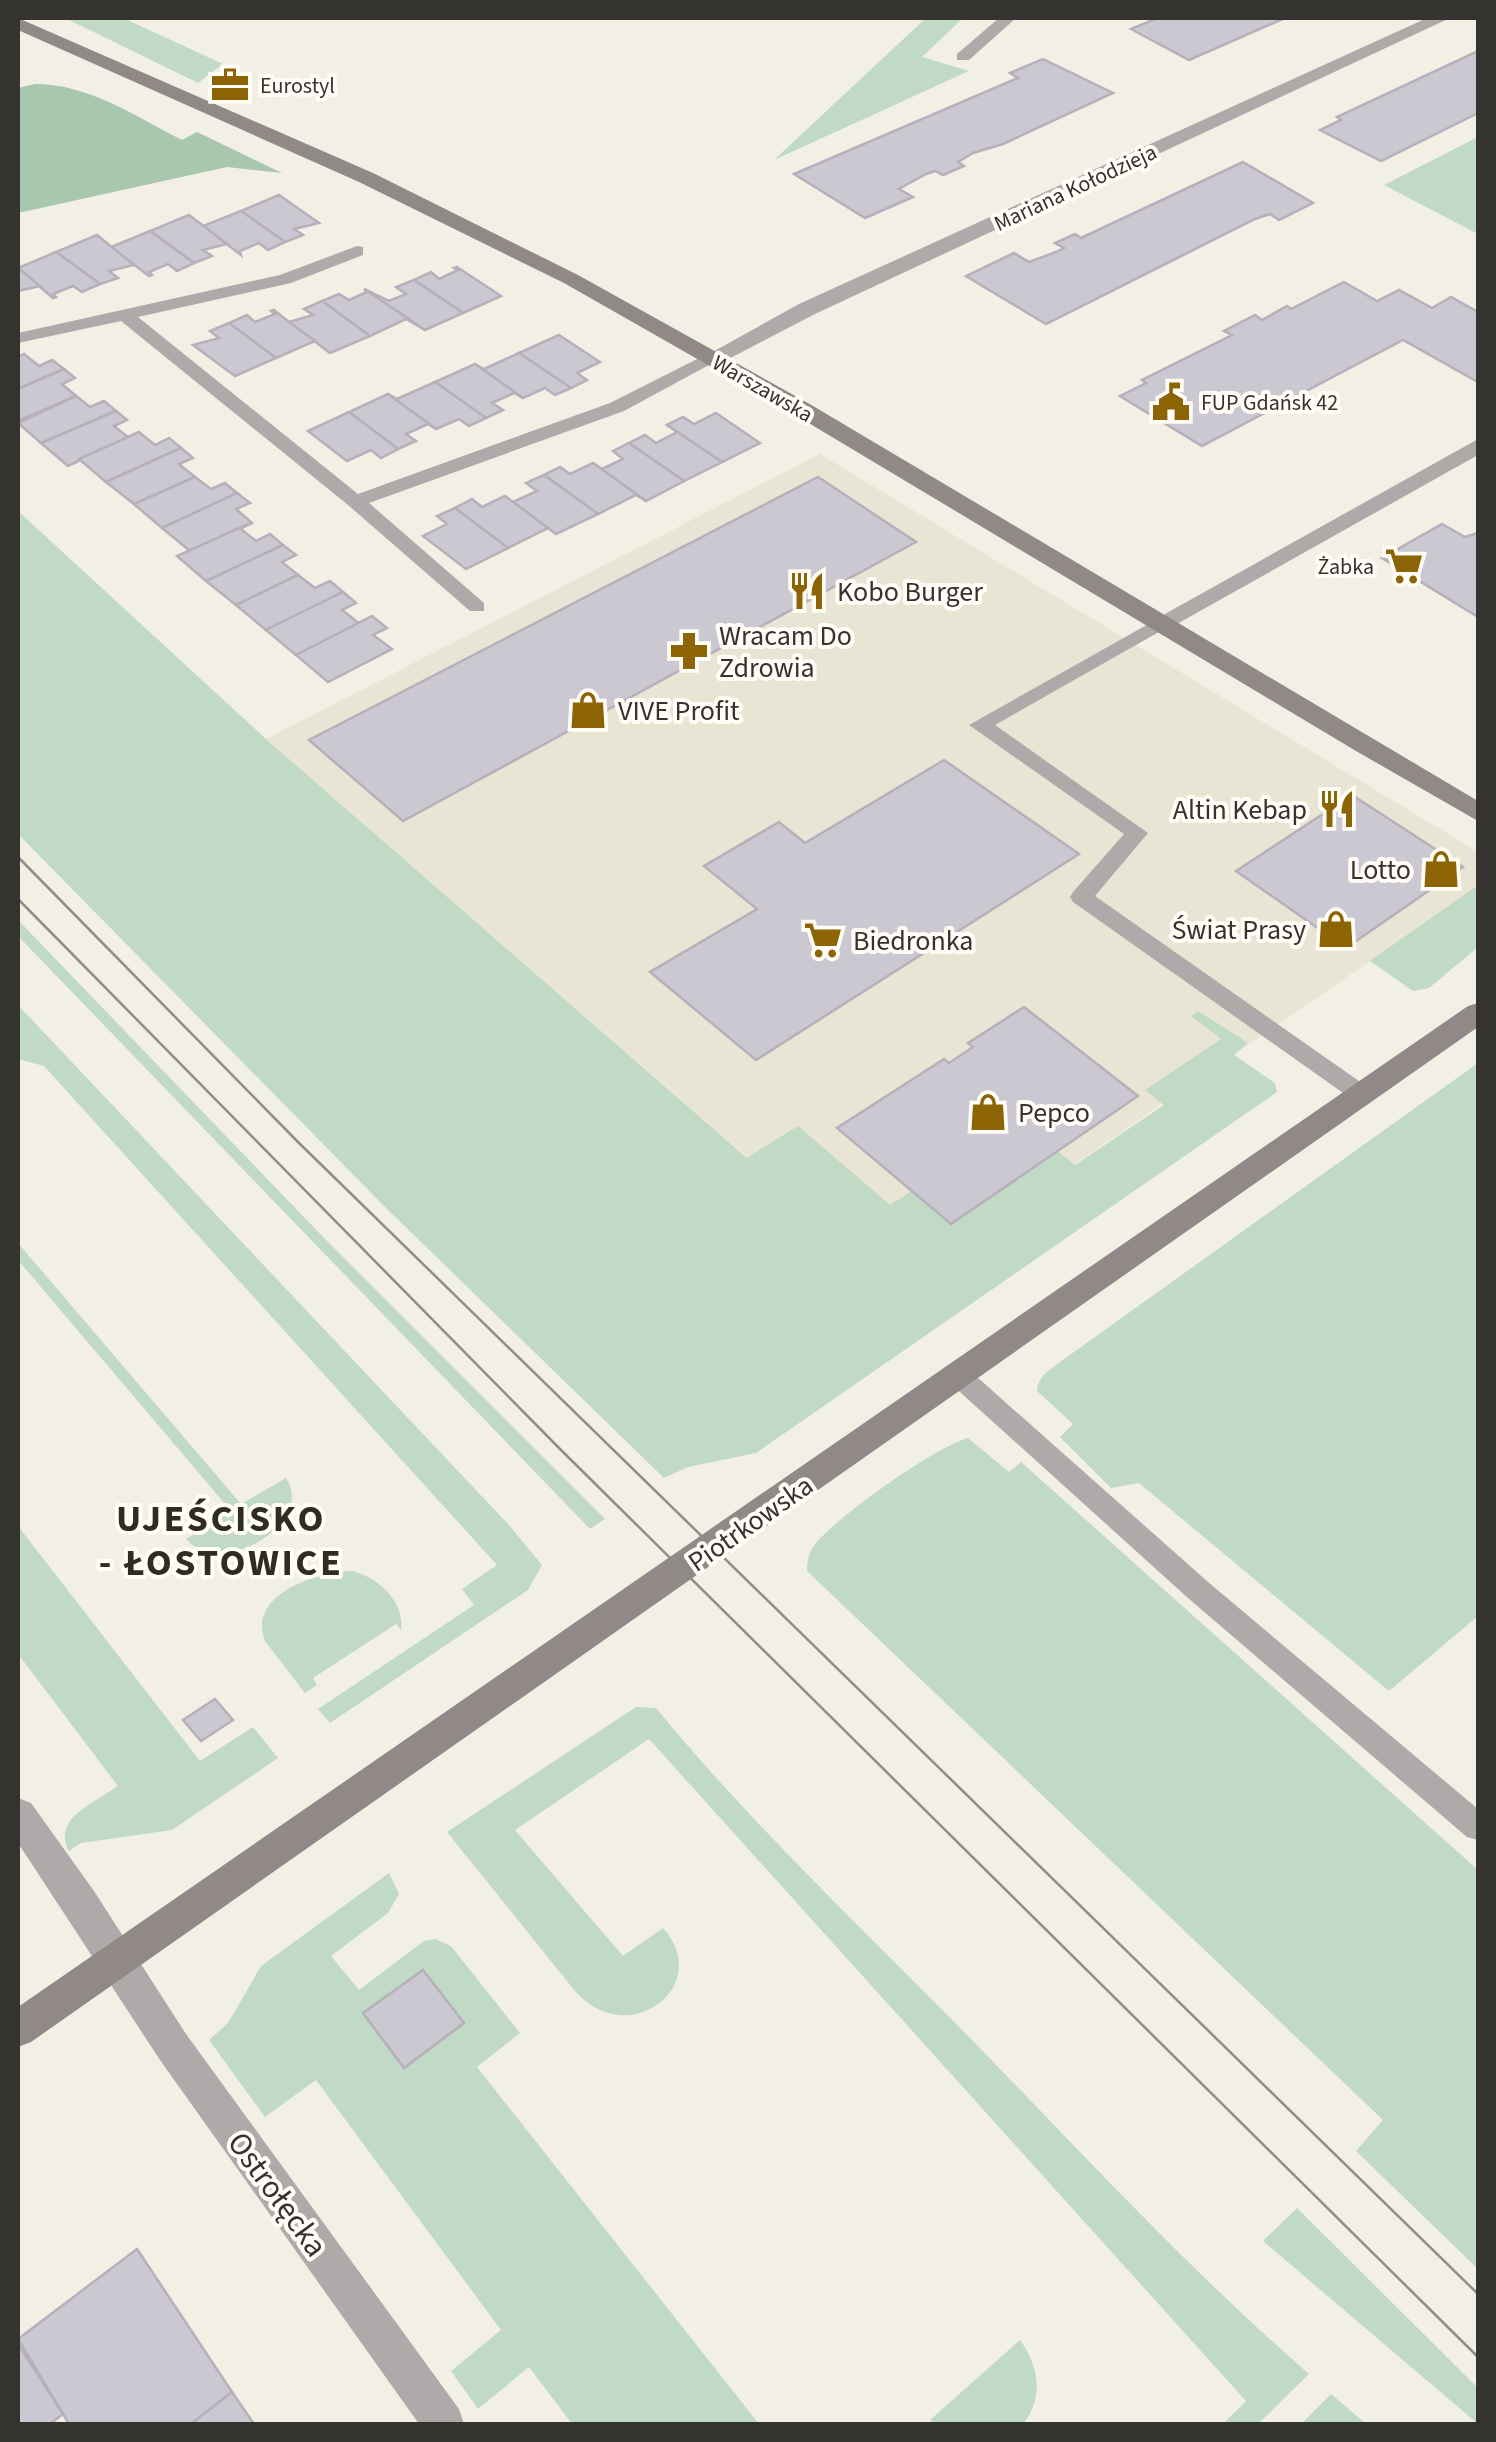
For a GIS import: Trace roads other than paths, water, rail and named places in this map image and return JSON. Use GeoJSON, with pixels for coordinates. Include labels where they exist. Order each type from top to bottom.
{"type":"FeatureCollection","features":[{"type":"Feature","properties":{"kind":"street","name":"Mariana Kołodzieja"},"geometry":{"type":"LineString","coordinates":[[711,359],[808,309],[1440,18]]}},
{"type":"Feature","properties":{"kind":"street","name":"Warszawska"},"geometry":{"type":"LineString","coordinates":[[18,23],[480,232],[711,359],[1478,812]]}},
{"type":"Feature","properties":{"kind":"street"},"geometry":{"type":"LineString","coordinates":[[1159,624],[1478,446]]}},
{"type":"Feature","properties":{"kind":"street","name":"Piotrkowska"},"geometry":{"type":"LineString","coordinates":[[18,2029],[1478,1013]]}},
{"type":"Feature","properties":{"kind":"street","name":"Ostrołęcka"},"geometry":{"type":"LineString","coordinates":[[18,1814],[173,2047],[444,2424]]}},
{"type":"Feature","properties":{"kind":"lane"},"geometry":{"type":"LineString","coordinates":[[963,58],[1008,18]]}},
{"type":"Feature","properties":{"kind":"lane"},"geometry":{"type":"LineString","coordinates":[[18,338],[285,279],[357,251]]}},
{"type":"Feature","properties":{"kind":"lane"},"geometry":{"type":"LineString","coordinates":[[126,316],[355,501],[477,607]]}},
{"type":"Feature","properties":{"kind":"lane"},"geometry":{"type":"LineString","coordinates":[[355,501],[617,407],[711,359]]}},
{"type":"Feature","properties":{"kind":"lane"},"geometry":{"type":"LineString","coordinates":[[1159,624],[980,725],[1136,834],[1081,897],[1361,1094]]}},
{"type":"Feature","properties":{"kind":"lane"},"geometry":{"type":"LineString","coordinates":[[959,1376],[1227,1615],[1478,1827]]}},
{"type":"Feature","properties":{"kind":"tram line"},"geometry":{"type":"LineString","coordinates":[[18,857],[298,1142],[1478,2294]]}},
{"type":"Feature","properties":{"kind":"tram line"},"geometry":{"type":"LineString","coordinates":[[18,899],[561,1450],[1478,2357]]}},
{"type":"Feature","properties":{"kind":"place","name":"Eurostyl"},"geometry":{"type":"Point","coordinates":[230,85]}},
{"type":"Feature","properties":{"kind":"place","name":"FUP Gdańsk 42"},"geometry":{"type":"Point","coordinates":[1171,402]}},
{"type":"Feature","properties":{"kind":"place","name":"Żabka"},"geometry":{"type":"Point","coordinates":[1404,566]}},
{"type":"Feature","properties":{"kind":"place","name":"Kobo Burger"},"geometry":{"type":"Point","coordinates":[807,591]}},
{"type":"Feature","properties":{"kind":"place","name":"Wracam Do Zdrowia"},"geometry":{"type":"Point","coordinates":[689,651]}},
{"type":"Feature","properties":{"kind":"place","name":"VIVE Profit"},"geometry":{"type":"Point","coordinates":[588,710]}},
{"type":"Feature","properties":{"kind":"place","name":"Altin Kebap"},"geometry":{"type":"Point","coordinates":[1337,809]}},
{"type":"Feature","properties":{"kind":"place","name":"Lotto"},"geometry":{"type":"Point","coordinates":[1441,869]}},
{"type":"Feature","properties":{"kind":"place","name":"Świat Prasy"},"geometry":{"type":"Point","coordinates":[1336,929]}},
{"type":"Feature","properties":{"kind":"place","name":"Biedronka"},"geometry":{"type":"Point","coordinates":[823,940]}},
{"type":"Feature","properties":{"kind":"place","name":"Pepco"},"geometry":{"type":"Point","coordinates":[988,1112]}},
{"type":"Feature","properties":{"kind":"district","name":"UJEŚCISKO - ŁOSTOWICE"},"geometry":{"type":"Point","coordinates":[221,1540]}}]}
